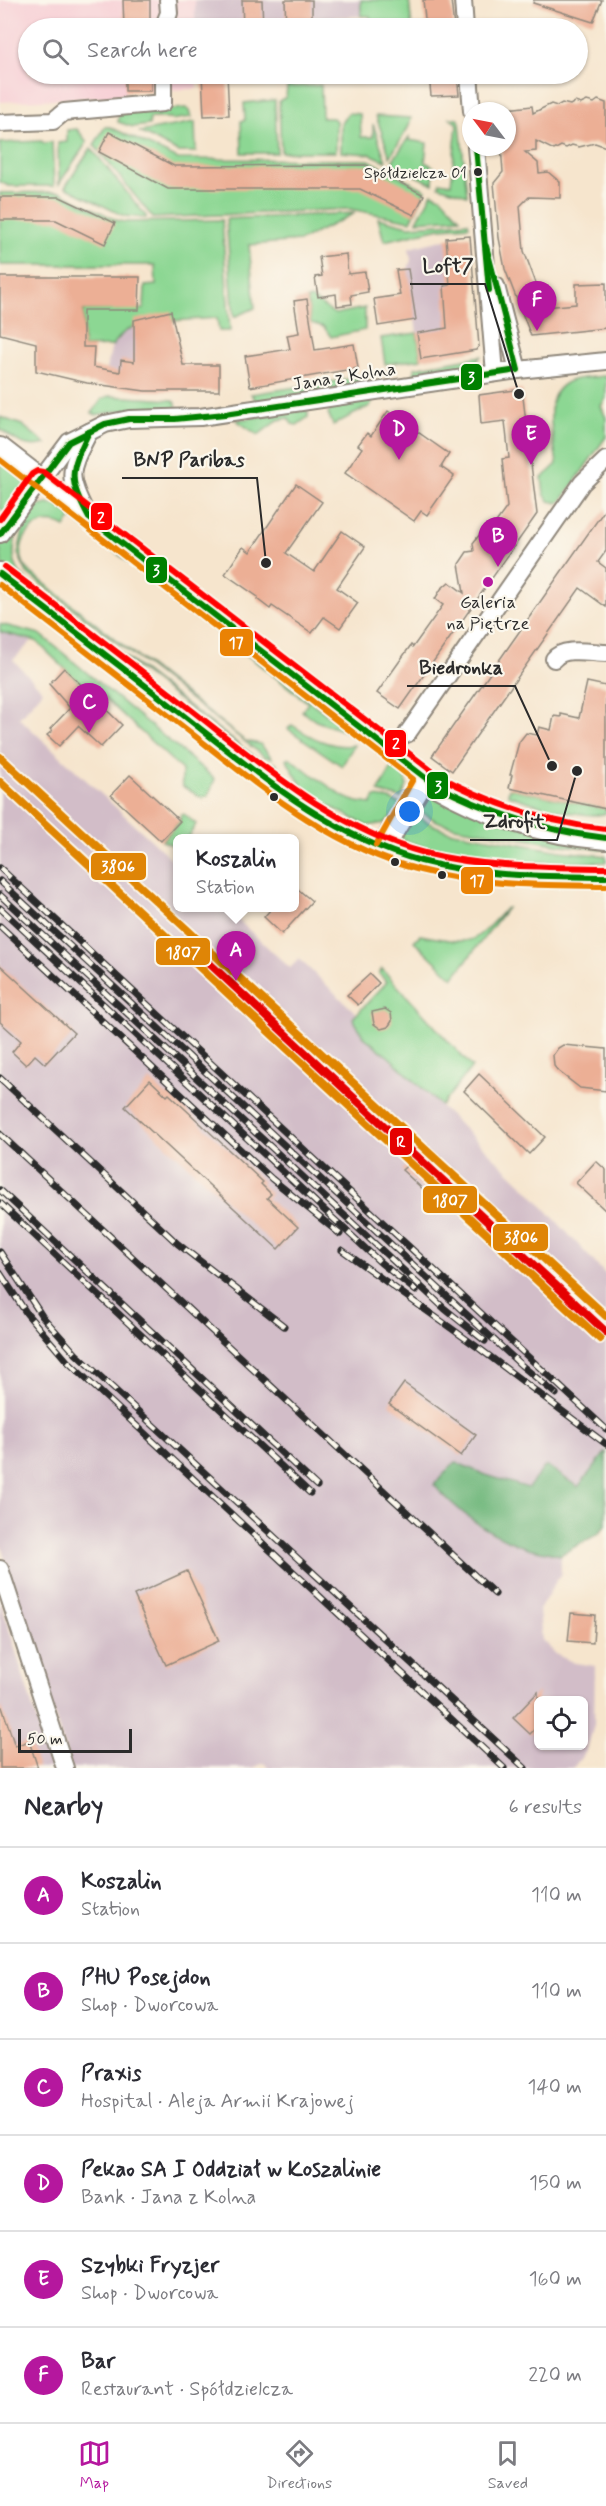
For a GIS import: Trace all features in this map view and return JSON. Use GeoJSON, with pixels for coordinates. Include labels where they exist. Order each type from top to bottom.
{"type":"FeatureCollection","features":[{"type":"Feature","properties":{"kind":"street"},"geometry":{"type":"LineString","coordinates":[[167,18],[168,0]]}},
{"type":"Feature","properties":{"kind":"street"},"geometry":{"type":"LineString","coordinates":[[463,0],[464,18]]}},
{"type":"Feature","properties":{"kind":"street"},"geometry":{"type":"LineString","coordinates":[[0,123],[53,122],[64,112],[163,102],[163,84]]}},
{"type":"Feature","properties":{"kind":"street"},"geometry":{"type":"LineString","coordinates":[[470,84],[471,102]]}},
{"type":"Feature","properties":{"kind":"street"},"geometry":{"type":"LineString","coordinates":[[477,156],[495,373]]}},
{"type":"Feature","properties":{"kind":"street"},"geometry":{"type":"LineString","coordinates":[[486,246],[518,370]]}},
{"type":"Feature","properties":{"kind":"street","name":"Jana z Kolna"},"geometry":{"type":"LineString","coordinates":[[0,534],[69,442],[119,420],[175,419],[225,414],[495,373],[606,362]]}},
{"type":"Feature","properties":{"kind":"street"},"geometry":{"type":"LineString","coordinates":[[89,432],[71,472],[73,487],[89,519]]}},
{"type":"Feature","properties":{"kind":"street"},"geometry":{"type":"LineString","coordinates":[[0,449],[425,777],[462,800],[513,822],[548,831],[606,838]]}},
{"type":"Feature","properties":{"kind":"street"},"geometry":{"type":"LineString","coordinates":[[407,729],[582,483],[606,460]]}},
{"type":"Feature","properties":{"kind":"street"},"geometry":{"type":"LineString","coordinates":[[0,574],[301,806],[335,826],[384,849],[420,861],[496,875],[606,877]]}},
{"type":"Feature","properties":{"kind":"street"},"geometry":{"type":"LineString","coordinates":[[554,659],[557,655],[566,652],[606,653]]}},
{"type":"Feature","properties":{"kind":"street"},"geometry":{"type":"LineString","coordinates":[[384,849],[425,777]]}},
{"type":"Feature","properties":{"kind":"street"},"geometry":{"type":"LineString","coordinates":[[0,1569],[65,1768]]}},
{"type":"Feature","properties":{"kind":"shaded area"},"geometry":{"type":"Polygon","coordinates":[[[0,0],[195,0],[195,18],[18,18],[18,84],[197,84],[197,89],[126,91],[125,96],[0,102],[0,0]]]}},
{"type":"Feature","properties":{"kind":"shaded area"},"geometry":{"type":"Polygon","coordinates":[[[195,0],[361,0],[361,16],[195,18],[195,0]]]}},
{"type":"Feature","properties":{"kind":"shaded area"},"geometry":{"type":"Polygon","coordinates":[[[446,239],[450,285],[444,286],[446,315],[464,326],[417,333],[408,269],[411,260],[409,248],[446,239]]]}},
{"type":"Feature","properties":{"kind":"shaded area"},"geometry":{"type":"Polygon","coordinates":[[[139,323],[163,366],[121,361],[120,372],[106,369],[112,346],[123,333],[139,323]]]}},
{"type":"Feature","properties":{"kind":"shaded area"},"geometry":{"type":"Polygon","coordinates":[[[0,632],[32,641],[13,660],[43,691],[19,718],[173,860],[173,912],[229,912],[290,968],[299,959],[357,1014],[353,1018],[363,1036],[390,1058],[528,1190],[606,1275],[606,1525],[598,1534],[561,1555],[561,1573],[539,1610],[542,1640],[557,1655],[575,1663],[595,1666],[594,1725],[588,1746],[588,1696],[534,1696],[534,1750],[587,1750],[573,1768],[268,1768],[264,1763],[253,1768],[71,1768],[0,1542],[0,632]]]}},
{"type":"Feature","properties":{"kind":"shaded area"},"geometry":{"type":"Polygon","coordinates":[[[0,1599],[51,1768],[0,1768],[0,1599]]]}},
{"type":"Feature","properties":{"kind":"green space"},"geometry":{"type":"Polygon","coordinates":[[[361,0],[409,0],[411,18],[361,16],[361,0]]]}},
{"type":"Feature","properties":{"kind":"green space"},"geometry":{"type":"Polygon","coordinates":[[[321,85],[322,118],[333,118],[336,121],[336,152],[281,152],[279,101],[286,97],[287,87],[321,85]]]}},
{"type":"Feature","properties":{"kind":"green space"},"geometry":{"type":"Polygon","coordinates":[[[275,100],[277,153],[242,153],[241,121],[245,120],[244,103],[275,100]]]}},
{"type":"Feature","properties":{"kind":"green space"},"geometry":{"type":"Polygon","coordinates":[[[187,108],[192,117],[171,120],[171,118],[150,118],[149,125],[133,127],[118,122],[119,113],[187,108]]]}},
{"type":"Feature","properties":{"kind":"green space"},"geometry":{"type":"Polygon","coordinates":[[[348,113],[360,114],[361,137],[373,137],[373,124],[386,161],[370,154],[341,152],[341,123],[348,113]]]}},
{"type":"Feature","properties":{"kind":"green space"},"geometry":{"type":"Polygon","coordinates":[[[376,116],[411,118],[408,128],[390,157],[376,116]]]}},
{"type":"Feature","properties":{"kind":"green space"},"geometry":{"type":"Polygon","coordinates":[[[450,118],[458,119],[460,122],[467,195],[439,186],[440,182],[451,184],[457,124],[450,118]]]}},
{"type":"Feature","properties":{"kind":"green space"},"geometry":{"type":"Polygon","coordinates":[[[195,122],[196,152],[178,152],[140,132],[195,122]]]}},
{"type":"Feature","properties":{"kind":"green space"},"geometry":{"type":"Polygon","coordinates":[[[105,127],[110,127],[178,159],[369,160],[426,190],[411,221],[350,209],[153,218],[94,145],[105,127]]]}},
{"type":"Feature","properties":{"kind":"green space"},"geometry":{"type":"Polygon","coordinates":[[[77,129],[87,142],[59,184],[58,143],[67,142],[67,130],[77,129]]]}},
{"type":"Feature","properties":{"kind":"green space"},"geometry":{"type":"Polygon","coordinates":[[[409,137],[409,140],[427,143],[425,162],[434,167],[433,184],[393,165],[393,160],[409,137]]]}},
{"type":"Feature","properties":{"kind":"green space"},"geometry":{"type":"Polygon","coordinates":[[[42,141],[43,143],[52,142],[54,186],[9,186],[0,182],[0,143],[42,141]]]}},
{"type":"Feature","properties":{"kind":"green space"},"geometry":{"type":"Polygon","coordinates":[[[91,148],[146,218],[124,216],[65,187],[91,148]]]}},
{"type":"Feature","properties":{"kind":"green space"},"geometry":{"type":"Polygon","coordinates":[[[60,192],[116,220],[125,222],[222,220],[230,331],[219,331],[217,318],[139,323],[123,333],[112,346],[83,347],[83,310],[144,309],[145,286],[156,285],[155,265],[0,265],[0,193],[60,192]]]}},
{"type":"Feature","properties":{"kind":"green space"},"geometry":{"type":"Polygon","coordinates":[[[432,193],[441,197],[460,218],[417,221],[432,193]]]}},
{"type":"Feature","properties":{"kind":"green space"},"geometry":{"type":"Polygon","coordinates":[[[355,213],[300,241],[249,245],[255,308],[234,317],[226,219],[355,213]]]}},
{"type":"Feature","properties":{"kind":"green space"},"geometry":{"type":"Polygon","coordinates":[[[378,218],[409,226],[468,222],[469,226],[440,228],[384,241],[378,218]]]}},
{"type":"Feature","properties":{"kind":"green space"},"geometry":{"type":"Polygon","coordinates":[[[311,298],[335,314],[365,308],[365,330],[331,337],[324,327],[311,323],[307,299],[311,298]]]}},
{"type":"Feature","properties":{"kind":"green space"},"geometry":{"type":"Polygon","coordinates":[[[417,333],[421,359],[385,364],[381,338],[417,333]]]}},
{"type":"Feature","properties":{"kind":"green space"},"geometry":{"type":"Polygon","coordinates":[[[481,356],[475,363],[460,371],[413,378],[415,368],[481,356]]]}},
{"type":"Feature","properties":{"kind":"green space"},"geometry":{"type":"Polygon","coordinates":[[[369,376],[367,385],[256,401],[251,394],[369,376]]]}},
{"type":"Feature","properties":{"kind":"green space"},"geometry":{"type":"Polygon","coordinates":[[[606,376],[606,398],[601,406],[606,418],[606,437],[562,500],[558,503],[549,501],[544,494],[542,478],[557,464],[551,416],[555,394],[562,385],[573,380],[606,376]]]}},
{"type":"Feature","properties":{"kind":"green space"},"geometry":{"type":"Polygon","coordinates":[[[109,396],[173,400],[177,411],[118,411],[96,415],[92,413],[102,399],[109,396]]]}},
{"type":"Feature","properties":{"kind":"green space"},"geometry":{"type":"Polygon","coordinates":[[[370,400],[372,402],[370,406],[333,425],[328,413],[335,406],[370,400]]]}},
{"type":"Feature","properties":{"kind":"green space"},"geometry":{"type":"Polygon","coordinates":[[[304,410],[308,412],[308,417],[297,425],[292,424],[288,418],[278,420],[258,435],[236,420],[304,410]]]}},
{"type":"Feature","properties":{"kind":"green space"},"geometry":{"type":"Polygon","coordinates":[[[0,417],[22,425],[46,444],[32,446],[16,440],[0,429],[0,417]]]}},
{"type":"Feature","properties":{"kind":"green space"},"geometry":{"type":"Polygon","coordinates":[[[0,460],[27,484],[7,513],[0,508],[0,460]]]}},
{"type":"Feature","properties":{"kind":"green space"},"geometry":{"type":"Polygon","coordinates":[[[48,504],[58,506],[352,734],[316,721],[302,711],[308,703],[72,518],[65,527],[54,523],[44,523],[34,527],[27,534],[21,553],[23,563],[30,572],[245,741],[260,744],[272,758],[265,757],[27,573],[18,554],[23,529],[16,520],[29,508],[48,504]]]}},
{"type":"Feature","properties":{"kind":"green space"},"geometry":{"type":"Polygon","coordinates":[[[13,525],[17,530],[15,563],[26,580],[259,760],[268,764],[276,763],[284,781],[2,564],[0,545],[13,525]]]}},
{"type":"Feature","properties":{"kind":"green space"},"geometry":{"type":"Polygon","coordinates":[[[0,624],[40,634],[215,779],[208,796],[202,798],[182,786],[182,770],[95,689],[89,692],[36,641],[0,632],[0,624]]]}},
{"type":"Feature","properties":{"kind":"green space"},"geometry":{"type":"Polygon","coordinates":[[[292,725],[329,744],[354,745],[342,766],[288,729],[292,725]]]}},
{"type":"Feature","properties":{"kind":"green space"},"geometry":{"type":"Polygon","coordinates":[[[289,758],[344,797],[371,804],[375,797],[390,799],[402,805],[385,823],[367,826],[326,804],[303,788],[286,759],[289,758]]]}},
{"type":"Feature","properties":{"kind":"green space"},"geometry":{"type":"Polygon","coordinates":[[[394,764],[405,779],[407,786],[401,798],[378,792],[394,764]]]}},
{"type":"Feature","properties":{"kind":"green space"},"geometry":{"type":"Polygon","coordinates":[[[509,788],[606,809],[606,813],[585,815],[543,806],[508,795],[509,788]]]}},
{"type":"Feature","properties":{"kind":"green space"},"geometry":{"type":"Polygon","coordinates":[[[426,790],[606,846],[606,850],[561,845],[455,827],[436,821],[414,807],[426,790]]]}},
{"type":"Feature","properties":{"kind":"green space"},"geometry":{"type":"Polygon","coordinates":[[[411,812],[448,831],[560,851],[606,856],[606,862],[528,862],[476,858],[425,847],[400,839],[411,812]]]}},
{"type":"Feature","properties":{"kind":"green space"},"geometry":{"type":"Polygon","coordinates":[[[184,814],[196,824],[190,834],[173,834],[173,845],[162,841],[180,821],[181,815],[184,814]]]}},
{"type":"Feature","properties":{"kind":"green space"},"geometry":{"type":"Polygon","coordinates":[[[506,908],[453,978],[414,941],[420,935],[451,940],[469,940],[484,931],[506,908]]]}},
{"type":"Feature","properties":{"kind":"green space"},"geometry":{"type":"Polygon","coordinates":[[[382,969],[472,1067],[441,1106],[363,1036],[353,1018],[387,982],[379,974],[382,969]]]}},
{"type":"Feature","properties":{"kind":"green space"},"geometry":{"type":"Polygon","coordinates":[[[606,1452],[606,1525],[598,1534],[560,1555],[524,1547],[494,1534],[462,1512],[434,1485],[455,1462],[486,1475],[528,1488],[546,1465],[578,1487],[606,1452]]]}},
{"type":"Feature","properties":{"kind":"building"},"geometry":{"type":"Polygon","coordinates":[[[123,0],[150,0],[150,18],[124,18],[123,0]]]}},
{"type":"Feature","properties":{"kind":"building"},"geometry":{"type":"Polygon","coordinates":[[[242,0],[262,0],[263,18],[243,18],[242,0]]]}},
{"type":"Feature","properties":{"kind":"building"},"geometry":{"type":"Polygon","coordinates":[[[285,0],[312,0],[312,18],[286,18],[285,0]]]}},
{"type":"Feature","properties":{"kind":"building"},"geometry":{"type":"Polygon","coordinates":[[[423,0],[451,0],[453,18],[425,18],[423,0]]]}},
{"type":"Feature","properties":{"kind":"building"},"geometry":{"type":"Polygon","coordinates":[[[534,0],[602,0],[593,22],[588,20],[588,18],[580,18],[533,3],[534,0]]]}},
{"type":"Feature","properties":{"kind":"building"},"geometry":{"type":"Polygon","coordinates":[[[125,84],[151,84],[151,91],[125,91],[125,84]]]}},
{"type":"Feature","properties":{"kind":"building"},"geometry":{"type":"Polygon","coordinates":[[[202,84],[227,84],[229,115],[204,116],[202,84]]]}},
{"type":"Feature","properties":{"kind":"building"},"geometry":{"type":"Polygon","coordinates":[[[430,84],[458,84],[459,95],[431,96],[430,84]]]}},
{"type":"Feature","properties":{"kind":"building"},"geometry":{"type":"Polygon","coordinates":[[[598,100],[606,103],[606,147],[595,143],[579,147],[561,146],[554,150],[536,141],[536,151],[525,152],[538,163],[539,173],[548,172],[560,182],[560,198],[529,197],[520,206],[524,251],[545,307],[576,304],[576,284],[606,283],[606,328],[531,336],[505,269],[499,238],[494,183],[503,172],[502,156],[516,156],[516,108],[532,106],[533,113],[551,104],[570,105],[587,101],[594,103],[598,100]]]}},
{"type":"Feature","properties":{"kind":"building"},"geometry":{"type":"Polygon","coordinates":[[[109,132],[174,166],[366,165],[424,195],[414,215],[360,189],[168,189],[99,152],[109,132]]]}},
{"type":"Feature","properties":{"kind":"building"},"geometry":{"type":"Polygon","coordinates":[[[0,197],[60,197],[115,223],[105,244],[56,220],[0,220],[0,197]]]}},
{"type":"Feature","properties":{"kind":"building"},"geometry":{"type":"Polygon","coordinates":[[[470,236],[479,346],[476,350],[421,359],[417,333],[447,328],[444,286],[450,285],[446,238],[470,236]]]}},
{"type":"Feature","properties":{"kind":"building"},"geometry":{"type":"Polygon","coordinates":[[[346,254],[348,274],[365,272],[368,292],[351,295],[352,304],[337,306],[336,294],[318,297],[315,277],[322,276],[319,257],[346,254]]]}},
{"type":"Feature","properties":{"kind":"building"},"geometry":{"type":"Polygon","coordinates":[[[408,269],[416,320],[378,326],[374,299],[400,295],[396,270],[408,269]]]}},
{"type":"Feature","properties":{"kind":"building"},"geometry":{"type":"Polygon","coordinates":[[[0,277],[140,277],[139,310],[83,310],[83,347],[94,347],[93,367],[120,372],[121,360],[134,362],[134,320],[171,311],[183,365],[219,365],[219,391],[145,391],[87,383],[36,371],[36,343],[0,334],[0,277]]]}},
{"type":"Feature","properties":{"kind":"building"},"geometry":{"type":"Polygon","coordinates":[[[307,299],[315,350],[354,344],[358,368],[250,387],[245,356],[290,349],[287,335],[299,333],[294,301],[307,299]]]}},
{"type":"Feature","properties":{"kind":"building"},"geometry":{"type":"Polygon","coordinates":[[[522,389],[537,514],[400,709],[377,693],[443,605],[435,599],[441,589],[449,582],[464,593],[459,564],[467,552],[474,551],[473,543],[484,529],[489,532],[507,507],[502,459],[509,458],[505,421],[481,424],[479,395],[522,389]]]}},
{"type":"Feature","properties":{"kind":"building"},"geometry":{"type":"Polygon","coordinates":[[[388,411],[449,454],[441,467],[454,476],[427,515],[421,511],[414,521],[345,473],[362,448],[358,445],[367,433],[371,436],[388,411]]]}},
{"type":"Feature","properties":{"kind":"building"},"geometry":{"type":"Polygon","coordinates":[[[296,484],[322,502],[286,553],[314,572],[342,531],[365,547],[337,588],[358,603],[340,628],[324,617],[312,633],[272,606],[270,609],[257,599],[258,597],[225,574],[243,547],[250,552],[296,484]]]}},
{"type":"Feature","properties":{"kind":"building"},"geometry":{"type":"Polygon","coordinates":[[[606,508],[606,551],[598,562],[606,568],[606,607],[580,588],[452,771],[432,756],[606,508]]]}},
{"type":"Feature","properties":{"kind":"building"},"geometry":{"type":"Polygon","coordinates":[[[64,668],[122,725],[101,747],[78,726],[59,746],[47,735],[70,708],[49,684],[64,668]]]}},
{"type":"Feature","properties":{"kind":"building"},"geometry":{"type":"Polygon","coordinates":[[[587,682],[606,686],[606,809],[509,788],[519,742],[526,733],[537,735],[539,727],[551,730],[554,716],[561,717],[561,714],[579,718],[587,682]]]}},
{"type":"Feature","properties":{"kind":"building"},"geometry":{"type":"Polygon","coordinates":[[[130,775],[180,821],[161,841],[111,795],[130,775]]]}},
{"type":"Feature","properties":{"kind":"building"},"geometry":{"type":"Polygon","coordinates":[[[299,890],[312,901],[282,934],[264,917],[268,912],[299,912],[299,890]]]}},
{"type":"Feature","properties":{"kind":"building"},"geometry":{"type":"Polygon","coordinates":[[[0,965],[74,1033],[45,1064],[35,1055],[26,1065],[12,1052],[21,1041],[0,1022],[0,965]]]}},
{"type":"Feature","properties":{"kind":"building"},"geometry":{"type":"Polygon","coordinates":[[[370,974],[379,983],[358,1005],[347,995],[370,974]]]}},
{"type":"Feature","properties":{"kind":"building"},"geometry":{"type":"Polygon","coordinates":[[[385,1009],[391,1013],[392,1021],[388,1027],[381,1029],[374,1024],[372,1012],[385,1009]]]}},
{"type":"Feature","properties":{"kind":"building"},"geometry":{"type":"Polygon","coordinates":[[[563,1045],[606,1049],[606,1091],[580,1088],[558,1071],[554,1066],[553,1055],[563,1045]]]}},
{"type":"Feature","properties":{"kind":"building"},"geometry":{"type":"Polygon","coordinates":[[[479,1074],[545,1137],[529,1154],[464,1091],[479,1074]]]}},
{"type":"Feature","properties":{"kind":"building"},"geometry":{"type":"Polygon","coordinates":[[[150,1080],[167,1096],[169,1094],[263,1182],[261,1184],[271,1194],[267,1198],[298,1227],[278,1249],[125,1107],[150,1080]]]}},
{"type":"Feature","properties":{"kind":"building"},"geometry":{"type":"Polygon","coordinates":[[[412,1161],[447,1194],[438,1203],[402,1170],[412,1161]]]}},
{"type":"Feature","properties":{"kind":"building"},"geometry":{"type":"Polygon","coordinates":[[[596,1161],[606,1170],[606,1211],[576,1183],[596,1161]]]}},
{"type":"Feature","properties":{"kind":"building"},"geometry":{"type":"Polygon","coordinates":[[[404,1383],[476,1435],[461,1456],[389,1404],[404,1383]]]}},
{"type":"Feature","properties":{"kind":"building"},"geometry":{"type":"Polygon","coordinates":[[[187,1571],[219,1641],[166,1665],[134,1595],[187,1571]]]}},
{"type":"Feature","properties":{"kind":"building"},"geometry":{"type":"Polygon","coordinates":[[[571,1613],[595,1615],[593,1643],[568,1641],[571,1613]]]}},
{"type":"Feature","properties":{"kind":"building"},"geometry":{"type":"Polygon","coordinates":[[[534,1696],[534,1730],[530,1734],[513,1718],[534,1696]]]}},
{"type":"Feature","properties":{"kind":"building"},"geometry":{"type":"Polygon","coordinates":[[[0,1707],[2,1707],[15,1746],[29,1741],[38,1768],[0,1768],[0,1707]]]}},
{"type":"Feature","properties":{"kind":"railway"},"geometry":{"type":"LineString","coordinates":[[0,868],[606,1429]]}},
{"type":"Feature","properties":{"kind":"railway"},"geometry":{"type":"LineString","coordinates":[[0,881],[521,1365],[556,1394]]}},
{"type":"Feature","properties":{"kind":"railway"},"geometry":{"type":"LineString","coordinates":[[0,895],[445,1309],[485,1341]]}},
{"type":"Feature","properties":{"kind":"railway"},"geometry":{"type":"LineString","coordinates":[[0,908],[381,1263],[416,1291]]}},
{"type":"Feature","properties":{"kind":"railway"},"geometry":{"type":"LineString","coordinates":[[0,926],[272,1179],[340,1234]]}},
{"type":"Feature","properties":{"kind":"railway"},"geometry":{"type":"LineString","coordinates":[[0,1078],[178,1244],[284,1326]]}},
{"type":"Feature","properties":{"kind":"railway"},"geometry":{"type":"LineString","coordinates":[[0,1134],[495,1594]]}},
{"type":"Feature","properties":{"kind":"railway"},"geometry":{"type":"LineString","coordinates":[[0,1190],[317,1486]]}},
{"type":"Feature","properties":{"kind":"railway"},"geometry":{"type":"LineString","coordinates":[[0,1203],[310,1493]]}},
{"type":"Feature","properties":{"kind":"railway"},"geometry":{"type":"LineString","coordinates":[[342,1250],[480,1349],[606,1444]]}},
{"type":"Feature","properties":{"kind":"railway"},"geometry":{"type":"LineString","coordinates":[[0,1252],[42,1316],[76,1354],[525,1768]]}},
{"type":"Feature","properties":{"kind":"railway"},"geometry":{"type":"LineString","coordinates":[[0,1273],[27,1314],[67,1361],[504,1768]]}},
{"type":"Feature","properties":{"kind":"transit line","name":"3"},"geometry":{"type":"LineString","coordinates":[[477,156],[489,290]]}},
{"type":"Feature","properties":{"kind":"transit line","name":"3"},"geometry":{"type":"LineString","coordinates":[[0,534],[69,442],[105,424],[129,419],[175,419],[225,414],[518,370],[486,246]]}},
{"type":"Feature","properties":{"kind":"transit line","name":"3"},"geometry":{"type":"LineString","coordinates":[[89,432],[78,457],[74,475],[77,494],[89,518],[432,783],[453,794],[516,819],[560,831],[606,838]]}},
{"type":"Feature","properties":{"kind":"transit line","name":"17"},"geometry":{"type":"LineString","coordinates":[[0,460],[413,779],[376,845]]}},
{"type":"Feature","properties":{"kind":"transit line","name":"2"},"geometry":{"type":"LineString","coordinates":[[0,519],[32,474],[37,471],[43,472],[437,775],[478,795],[519,811],[561,822],[606,829]]}},
{"type":"Feature","properties":{"kind":"transit line","name":"2"},"geometry":{"type":"LineString","coordinates":[[5,567],[272,773],[330,812],[360,828],[425,853],[470,862],[515,866],[606,868]]}},
{"type":"Feature","properties":{"kind":"transit line","name":"3"},"geometry":{"type":"LineString","coordinates":[[0,574],[267,780],[295,800],[355,836],[421,861],[467,870],[513,875],[606,877]]}},
{"type":"Feature","properties":{"kind":"transit line","name":"17"},"geometry":{"type":"LineString","coordinates":[[0,585],[262,788],[291,809],[353,845],[420,870],[466,879],[513,884],[606,886]]}},
{"type":"Feature","properties":{"kind":"transit line","name":"3806"},"geometry":{"type":"LineString","coordinates":[[0,757],[606,1316]]}},
{"type":"Feature","properties":{"kind":"transit line","name":"1807"},"geometry":{"type":"LineString","coordinates":[[0,782],[600,1339]]}},
{"type":"Feature","properties":{"kind":"transit line","name":"R"},"geometry":{"type":"LineString","coordinates":[[196,951],[606,1332]]}},
{"type":"Feature","properties":{"kind":"place","name":"Spółdzielcza 01"},"geometry":{"type":"Point","coordinates":[478,172]}},
{"type":"Feature","properties":{"kind":"place","name":"Bar"},"geometry":{"type":"Point","coordinates":[537,331]}},
{"type":"Feature","properties":{"kind":"place","name":"Loft7"},"geometry":{"type":"Point","coordinates":[519,394]}},
{"type":"Feature","properties":{"kind":"place","name":"Pekao SA I Oddział w Koszalinie"},"geometry":{"type":"Point","coordinates":[399,460]}},
{"type":"Feature","properties":{"kind":"place","name":"Szybki Fryzjer"},"geometry":{"type":"Point","coordinates":[531,465]}},
{"type":"Feature","properties":{"kind":"place","name":"BNP Paribas"},"geometry":{"type":"Point","coordinates":[266,563]}},
{"type":"Feature","properties":{"kind":"place","name":"PHU Posejdon"},"geometry":{"type":"Point","coordinates":[498,567]}},
{"type":"Feature","properties":{"kind":"place","name":"Galeria na Piętrze"},"geometry":{"type":"Point","coordinates":[488,582]}},
{"type":"Feature","properties":{"kind":"place","name":"Praxis"},"geometry":{"type":"Point","coordinates":[89,733]}},
{"type":"Feature","properties":{"kind":"place","name":"Biedronka"},"geometry":{"type":"Point","coordinates":[552,766]}},
{"type":"Feature","properties":{"kind":"place","name":"Zdrofit"},"geometry":{"type":"Point","coordinates":[577,771]}},
{"type":"Feature","properties":{"kind":"place","name":"Koszalin"},"geometry":{"type":"Point","coordinates":[236,981]}}]}
